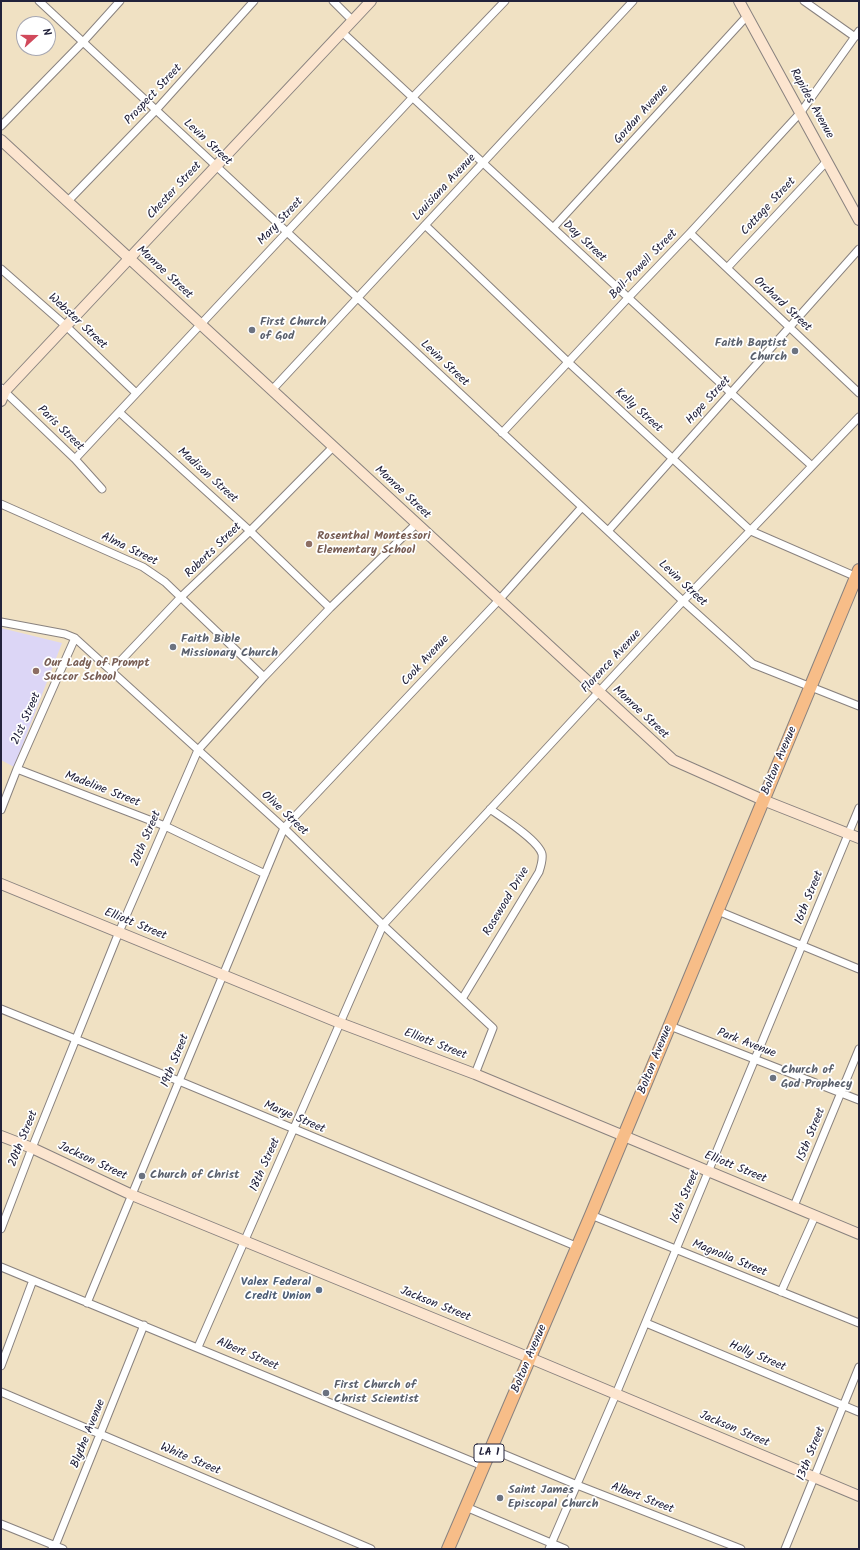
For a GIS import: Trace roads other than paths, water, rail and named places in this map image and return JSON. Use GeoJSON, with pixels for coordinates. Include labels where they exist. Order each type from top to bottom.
{"type":"FeatureCollection","features":[{"type":"Feature","properties":{"kind":"main road","name":"Chester Street"},"geometry":{"type":"LineString","coordinates":[[2,393],[371,1]]}},
{"type":"Feature","properties":{"kind":"main road","name":"Rapides Avenue"},"geometry":{"type":"LineString","coordinates":[[739,1],[859,220]]}},
{"type":"Feature","properties":{"kind":"main road","name":"Monroe Street"},"geometry":{"type":"LineString","coordinates":[[1,140],[673,760],[763,800],[859,838]]}},
{"type":"Feature","properties":{"kind":"main road","name":"Bolton Avenue"},"geometry":{"type":"LineString","coordinates":[[448,1549],[578,1247],[858,575]]}},
{"type":"Feature","properties":{"kind":"main road","name":"Elliott Street"},"geometry":{"type":"LineString","coordinates":[[1,884],[340,1023],[475,1074],[859,1234]]}},
{"type":"Feature","properties":{"kind":"main road","name":"Jackson Street"},"geometry":{"type":"LineString","coordinates":[[1,1136],[32,1148],[132,1195],[530,1358],[859,1496]]}},
{"type":"Feature","properties":{"kind":"street","name":"Levin Street"},"geometry":{"type":"LineString","coordinates":[[39,1],[502,433],[753,664],[859,706]]}},
{"type":"Feature","properties":{"kind":"street"},"geometry":{"type":"LineString","coordinates":[[1,126],[83,42],[120,1]]}},
{"type":"Feature","properties":{"kind":"street","name":"Prospect Street"},"geometry":{"type":"LineString","coordinates":[[68,201],[156,110],[254,1]]}},
{"type":"Feature","properties":{"kind":"street"},"geometry":{"type":"LineString","coordinates":[[333,1],[352,20]]}},
{"type":"Feature","properties":{"kind":"street","name":"Mary Street"},"geometry":{"type":"LineString","coordinates":[[75,459],[412,97],[504,1]]}},
{"type":"Feature","properties":{"kind":"street","name":"Louisiana Avenue"},"geometry":{"type":"LineString","coordinates":[[272,390],[633,1]]}},
{"type":"Feature","properties":{"kind":"street"},"geometry":{"type":"LineString","coordinates":[[804,1],[857,34]]}},
{"type":"Feature","properties":{"kind":"street","name":"Gordan Avenue"},"geometry":{"type":"LineString","coordinates":[[553,228],[747,16]]}},
{"type":"Feature","properties":{"kind":"street","name":"Day Street"},"geometry":{"type":"LineString","coordinates":[[342,32],[628,298],[812,466]]}},
{"type":"Feature","properties":{"kind":"street","name":"Ball-Powell Street"},"geometry":{"type":"LineString","coordinates":[[502,433],[690,233],[800,112],[857,34]]}},
{"type":"Feature","properties":{"kind":"street","name":"Cottage Street"},"geometry":{"type":"LineString","coordinates":[[727,268],[827,161]]}},
{"type":"Feature","properties":{"kind":"street","name":"Kelly Street"},"geometry":{"type":"LineString","coordinates":[[425,225],[568,362],[752,531],[858,575]]}},
{"type":"Feature","properties":{"kind":"street","name":"Orchard Street"},"geometry":{"type":"LineString","coordinates":[[690,233],[859,393]]}},
{"type":"Feature","properties":{"kind":"street","name":"Hope Street"},"geometry":{"type":"LineString","coordinates":[[608,531],[859,249]]}},
{"type":"Feature","properties":{"kind":"street","name":"Webster Street"},"geometry":{"type":"LineString","coordinates":[[1,269],[66,326],[136,393]]}},
{"type":"Feature","properties":{"kind":"street","name":"Paris Street"},"geometry":{"type":"LineString","coordinates":[[2,393],[75,459],[102,489]]}},
{"type":"Feature","properties":{"kind":"street","name":"Madison Street"},"geometry":{"type":"LineString","coordinates":[[119,412],[250,531],[330,608]]}},
{"type":"Feature","properties":{"kind":"street","name":"Florence Avenue"},"geometry":{"type":"LineString","coordinates":[[383,925],[683,601],[752,531],[859,417]]}},
{"type":"Feature","properties":{"kind":"street","name":"Roberts Street"},"geometry":{"type":"LineString","coordinates":[[111,671],[181,597],[250,531],[333,447]]}},
{"type":"Feature","properties":{"kind":"street","name":"Alma Street"},"geometry":{"type":"LineString","coordinates":[[1,504],[143,567],[165,582],[264,677]]}},
{"type":"Feature","properties":{"kind":"street","name":"Cook Avenue"},"geometry":{"type":"LineString","coordinates":[[284,828],[499,600],[582,507]]}},
{"type":"Feature","properties":{"kind":"street","name":"20th Street"},"geometry":{"type":"LineString","coordinates":[[1,1229],[32,1148],[120,932],[198,750],[264,677],[330,608],[416,524]]}},
{"type":"Feature","properties":{"kind":"street","name":"Olive Street"},"geometry":{"type":"LineString","coordinates":[[1,622],[64,634],[75,638],[284,828],[383,925],[493,1028],[475,1074]]}},
{"type":"Feature","properties":{"kind":"street","name":"21st Street"},"geometry":{"type":"LineString","coordinates":[[1,810],[75,638]]}},
{"type":"Feature","properties":{"kind":"street","name":"Madeline Street"},"geometry":{"type":"LineString","coordinates":[[17,770],[165,826],[265,874]]}},
{"type":"Feature","properties":{"kind":"street","name":"16th Street"},"geometry":{"type":"LineString","coordinates":[[550,1546],[646,1323],[859,808]]}},
{"type":"Feature","properties":{"kind":"street","name":"Rosewood Drive"},"geometry":{"type":"LineString","coordinates":[[462,999],[539,872],[542,862],[541,852],[535,842],[490,809]]}},
{"type":"Feature","properties":{"kind":"street","name":"19th Street"},"geometry":{"type":"LineString","coordinates":[[87,1302],[284,828]]}},
{"type":"Feature","properties":{"kind":"street"},"geometry":{"type":"LineString","coordinates":[[718,911],[802,947],[859,969]]}},
{"type":"Feature","properties":{"kind":"street","name":"18th Street"},"geometry":{"type":"LineString","coordinates":[[198,1347],[383,925]]}},
{"type":"Feature","properties":{"kind":"street","name":"Marye Street"},"geometry":{"type":"LineString","coordinates":[[1,1009],[179,1081],[293,1130],[578,1247]]}},
{"type":"Feature","properties":{"kind":"street","name":"Park Avenue"},"geometry":{"type":"LineString","coordinates":[[670,1026],[859,1100]]}},
{"type":"Feature","properties":{"kind":"street","name":"15th Street"},"geometry":{"type":"LineString","coordinates":[[794,1206],[859,1049]]}},
{"type":"Feature","properties":{"kind":"street","name":"Magnolia Street"},"geometry":{"type":"LineString","coordinates":[[591,1215],[859,1323]]}},
{"type":"Feature","properties":{"kind":"street"},"geometry":{"type":"LineString","coordinates":[[781,1292],[815,1216]]}},
{"type":"Feature","properties":{"kind":"street","name":"Albert Street"},"geometry":{"type":"LineString","coordinates":[[1,1267],[198,1347],[483,1466]]}},
{"type":"Feature","properties":{"kind":"street"},"geometry":{"type":"LineString","coordinates":[[1,1366],[33,1280]]}},
{"type":"Feature","properties":{"kind":"street","name":"Holly Street"},"geometry":{"type":"LineString","coordinates":[[646,1323],[859,1412]]}},
{"type":"Feature","properties":{"kind":"street","name":"Blythe Avenue"},"geometry":{"type":"LineString","coordinates":[[53,1547],[101,1434],[144,1325]]}},
{"type":"Feature","properties":{"kind":"street","name":"13th Street"},"geometry":{"type":"LineString","coordinates":[[785,1549],[859,1367]]}},
{"type":"Feature","properties":{"kind":"street","name":"White Street"},"geometry":{"type":"LineString","coordinates":[[1,1392],[371,1549]]}},
{"type":"Feature","properties":{"kind":"street","name":"Albert Street"},"geometry":{"type":"LineString","coordinates":[[491,1450],[741,1549]]}},
{"type":"Feature","properties":{"kind":"street"},"geometry":{"type":"LineString","coordinates":[[466,1507],[550,1546],[565,1549]]}},
{"type":"Feature","properties":{"kind":"street"},"geometry":{"type":"LineString","coordinates":[[1,1524],[53,1547],[63,1549]]}},
{"type":"Feature","properties":{"kind":"place","name":"First Church of God"},"geometry":{"type":"Point","coordinates":[252,330]}},
{"type":"Feature","properties":{"kind":"place","name":"Faith Baptist Church"},"geometry":{"type":"Point","coordinates":[795,351]}},
{"type":"Feature","properties":{"kind":"place","name":"Rosenthal Montessori Elementary School"},"geometry":{"type":"Point","coordinates":[309,544]}},
{"type":"Feature","properties":{"kind":"place","name":"Faith Bible Missionary Church"},"geometry":{"type":"Point","coordinates":[173,647]}},
{"type":"Feature","properties":{"kind":"place","name":"Our Lady of Prompt Succor School"},"geometry":{"type":"Point","coordinates":[36,671]}},
{"type":"Feature","properties":{"kind":"place","name":"Church of God Prophecy"},"geometry":{"type":"Point","coordinates":[773,1078]}},
{"type":"Feature","properties":{"kind":"place","name":"Church of Christ"},"geometry":{"type":"Point","coordinates":[142,1176]}},
{"type":"Feature","properties":{"kind":"place","name":"Valex Federal Credit Union"},"geometry":{"type":"Point","coordinates":[319,1290]}},
{"type":"Feature","properties":{"kind":"place","name":"First Church of Christ Scientist"},"geometry":{"type":"Point","coordinates":[326,1393]}},
{"type":"Feature","properties":{"kind":"place","name":"Saint James Episcopal Church"},"geometry":{"type":"Point","coordinates":[500,1498]}}]}
